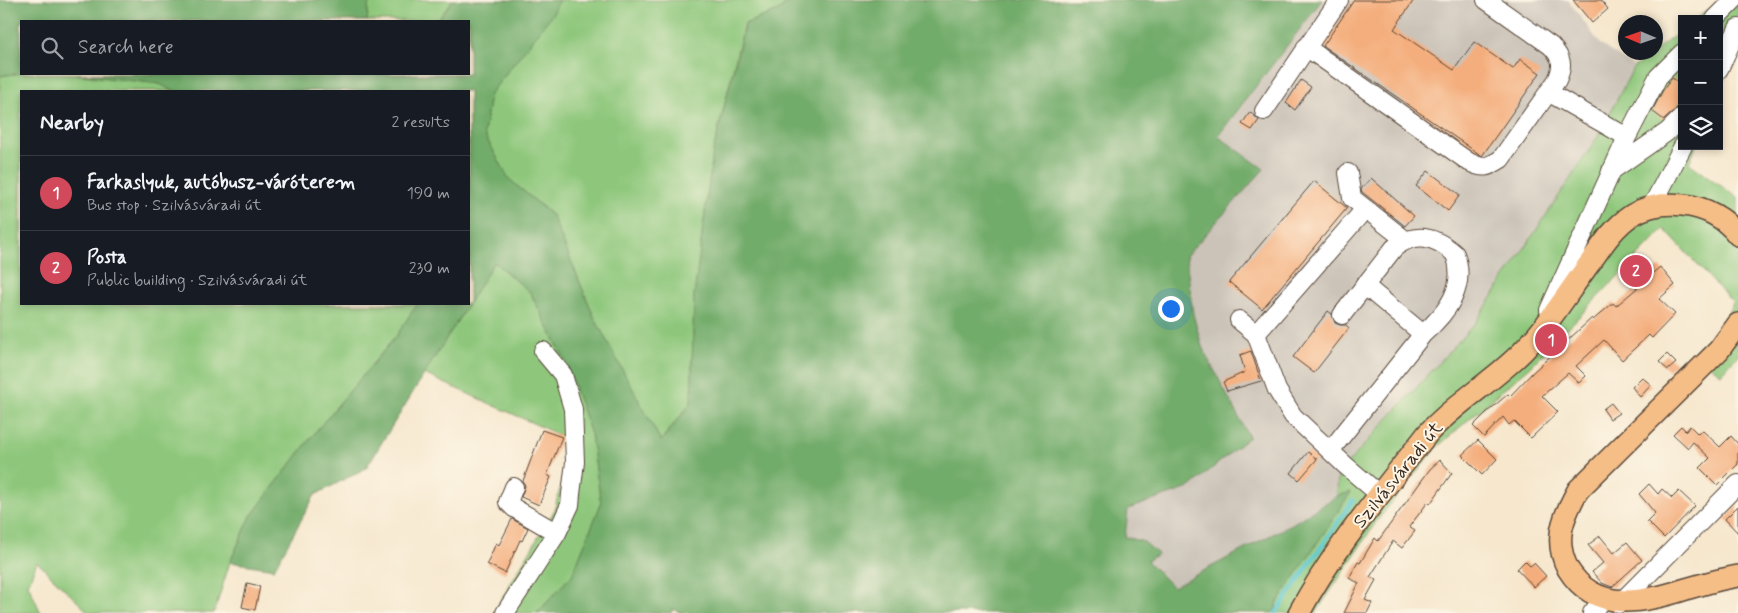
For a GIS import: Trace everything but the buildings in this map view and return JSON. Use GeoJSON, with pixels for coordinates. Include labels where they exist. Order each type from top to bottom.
{"type":"FeatureCollection","features":[{"type":"Feature","properties":{"kind":"main road","name":"Szilvásváradi út"},"geometry":{"type":"LineString","coordinates":[[1299,613],[1328,564],[1428,433],[1442,417],[1509,364],[1526,348],[1618,226],[1634,214],[1652,206],[1676,204],[1700,208],[1720,218],[1738,235]]}},
{"type":"Feature","properties":{"kind":"main road"},"geometry":{"type":"LineString","coordinates":[[1738,324],[1719,350],[1578,490],[1567,510],[1561,533],[1561,552],[1565,564],[1586,592],[1604,606],[1648,608],[1689,589],[1738,576]]}},
{"type":"Feature","properties":{"kind":"street"},"geometry":{"type":"LineString","coordinates":[[1264,111],[1339,0]]}},
{"type":"Feature","properties":{"kind":"street"},"geometry":{"type":"LineString","coordinates":[[1306,47],[1469,162],[1480,168],[1491,166],[1501,159],[1562,70],[1559,55],[1551,46],[1486,0]]}},
{"type":"Feature","properties":{"kind":"street"},"geometry":{"type":"LineString","coordinates":[[1719,15],[1734,0]]}},
{"type":"Feature","properties":{"kind":"street"},"geometry":{"type":"LineString","coordinates":[[1723,60],[1738,28]]}},
{"type":"Feature","properties":{"kind":"street"},"geometry":{"type":"LineString","coordinates":[[1539,332],[1626,137],[1658,76],[1678,57]]}},
{"type":"Feature","properties":{"kind":"street"},"geometry":{"type":"LineString","coordinates":[[1548,92],[1626,137]]}},
{"type":"Feature","properties":{"kind":"street"},"geometry":{"type":"LineString","coordinates":[[1611,171],[1667,132],[1678,121]]}},
{"type":"Feature","properties":{"kind":"street"},"geometry":{"type":"LineString","coordinates":[[1652,206],[1681,150]]}},
{"type":"Feature","properties":{"kind":"street"},"geometry":{"type":"LineString","coordinates":[[1348,172],[1352,198],[1404,239]]}},
{"type":"Feature","properties":{"kind":"street"},"geometry":{"type":"LineString","coordinates":[[1256,334],[1365,209]]}},
{"type":"Feature","properties":{"kind":"street"},"geometry":{"type":"LineString","coordinates":[[1330,451],[1423,334],[1435,323],[1454,296],[1460,274],[1459,263],[1455,254],[1439,242],[1413,237],[1404,239],[1394,248],[1342,315]]}},
{"type":"Feature","properties":{"kind":"street"},"geometry":{"type":"LineString","coordinates":[[1364,285],[1423,334]]}},
{"type":"Feature","properties":{"kind":"street"},"geometry":{"type":"LineString","coordinates":[[1239,320],[1256,334],[1277,390],[1293,416],[1380,495]]}},
{"type":"Feature","properties":{"kind":"street"},"geometry":{"type":"LineString","coordinates":[[507,610],[557,533],[570,504],[572,494],[576,462],[573,409],[563,375],[543,351]]}},
{"type":"Feature","properties":{"kind":"street"},"geometry":{"type":"LineString","coordinates":[[1604,606],[1738,484]]}},
{"type":"Feature","properties":{"kind":"street"},"geometry":{"type":"LineString","coordinates":[[514,487],[508,502],[514,508],[557,533]]}},
{"type":"Feature","properties":{"kind":"shaded area"},"geometry":{"type":"Polygon","coordinates":[[[1322,0],[1568,0],[1601,45],[1618,56],[1618,60],[1624,60],[1634,67],[1597,138],[1476,322],[1338,474],[1337,496],[1292,524],[1173,587],[1146,561],[1157,554],[1125,537],[1128,509],[1189,488],[1249,437],[1202,347],[1193,314],[1186,256],[1264,169],[1218,137],[1322,0]]]}},
{"type":"Feature","properties":{"kind":"green space"},"geometry":{"type":"Polygon","coordinates":[[[0,0],[369,0],[367,20],[20,20],[20,73],[0,76],[0,0]]]}},
{"type":"Feature","properties":{"kind":"green space"},"geometry":{"type":"Polygon","coordinates":[[[369,0],[453,0],[438,20],[367,20],[369,0]]]}},
{"type":"Feature","properties":{"kind":"green space"},"geometry":{"type":"Polygon","coordinates":[[[453,0],[559,0],[554,12],[490,94],[484,134],[509,179],[552,215],[595,319],[661,441],[691,403],[694,296],[713,152],[745,24],[778,11],[790,0],[1322,0],[1218,136],[1264,169],[1186,256],[1193,314],[1202,347],[1249,437],[1189,488],[1128,509],[1125,537],[1144,542],[1158,554],[1147,561],[1173,587],[1292,524],[1337,496],[1351,492],[1278,602],[1274,613],[681,613],[673,609],[671,613],[537,613],[572,575],[601,504],[591,434],[564,358],[530,292],[494,262],[470,301],[470,90],[171,90],[160,84],[84,75],[470,75],[470,20],[438,20],[453,0]]]}},
{"type":"Feature","properties":{"kind":"green space"},"geometry":{"type":"Polygon","coordinates":[[[559,0],[790,0],[778,11],[744,24],[713,152],[694,296],[691,403],[660,441],[595,319],[552,215],[509,179],[484,134],[490,94],[554,12],[559,0]]]}},
{"type":"Feature","properties":{"kind":"green space"},"geometry":{"type":"Polygon","coordinates":[[[1720,0],[1728,0],[1738,4],[1738,50],[1723,84],[1723,15],[1701,15],[1720,0]]]}},
{"type":"Feature","properties":{"kind":"green space"},"geometry":{"type":"Polygon","coordinates":[[[1678,33],[1678,150],[1694,150],[1689,163],[1738,198],[1738,355],[1721,374],[1696,355],[1714,339],[1733,303],[1664,229],[1531,366],[1437,447],[1376,522],[1316,613],[1274,613],[1278,602],[1350,493],[1337,496],[1338,474],[1476,322],[1597,138],[1634,67],[1644,60],[1663,60],[1663,45],[1678,33]]]}},
{"type":"Feature","properties":{"kind":"green space"},"geometry":{"type":"Polygon","coordinates":[[[20,73],[20,75],[84,75],[160,84],[171,90],[20,90],[20,305],[416,305],[397,335],[317,430],[251,516],[230,562],[214,613],[89,613],[37,562],[28,584],[41,613],[0,613],[0,76],[20,73]]]}},
{"type":"Feature","properties":{"kind":"green space"},"geometry":{"type":"Polygon","coordinates":[[[494,262],[530,292],[564,358],[591,434],[601,504],[572,575],[537,613],[493,613],[554,511],[563,476],[566,438],[424,374],[467,305],[470,305],[470,300],[494,262]]]}},
{"type":"Feature","properties":{"kind":"green space"},"geometry":{"type":"Polygon","coordinates":[[[416,305],[467,305],[366,468],[315,495],[274,569],[230,562],[251,516],[317,430],[397,335],[416,305]]]}},
{"type":"Feature","properties":{"kind":"waterway"},"geometry":{"type":"LineString","coordinates":[[1276,613],[1353,500]]}},
{"type":"Feature","properties":{"kind":"place","name":"Posta"},"geometry":{"type":"Point","coordinates":[1636,271]}},
{"type":"Feature","properties":{"kind":"place","name":"Farkaslyuk, autóbusz-váróterem"},"geometry":{"type":"Point","coordinates":[1551,340]}}]}
